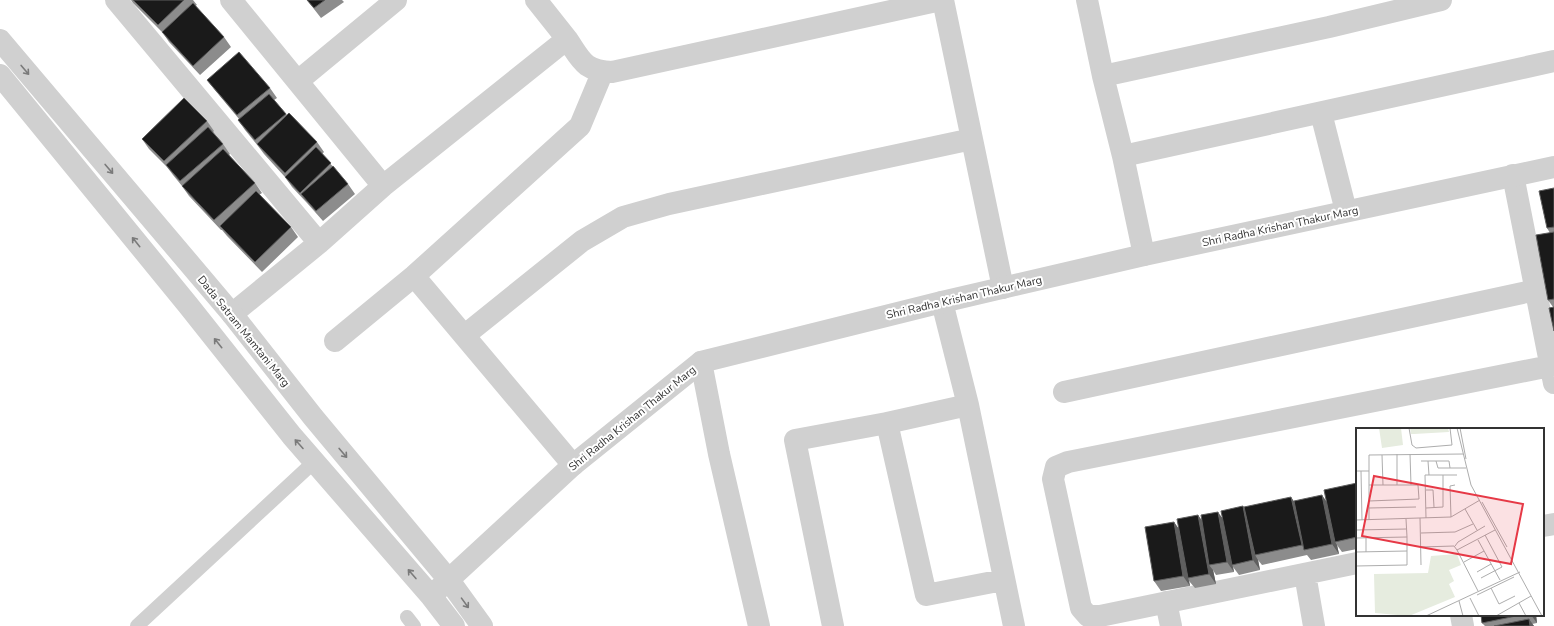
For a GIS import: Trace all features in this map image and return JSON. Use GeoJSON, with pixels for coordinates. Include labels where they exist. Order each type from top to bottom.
{"type":"FeatureCollection","features":[{"type":"Feature","properties":{"kind":"street"},"geometry":{"type":"LineString","coordinates":[[116,0],[319,243]]}},
{"type":"Feature","properties":{"kind":"street"},"geometry":{"type":"LineString","coordinates":[[231,0],[383,186]]}},
{"type":"Feature","properties":{"kind":"street"},"geometry":{"type":"LineString","coordinates":[[298,81],[396,0]]}},
{"type":"Feature","properties":{"kind":"street"},"geometry":{"type":"LineString","coordinates":[[536,0],[584,64],[597,71],[620,70],[942,0],[1003,288]]}},
{"type":"Feature","properties":{"kind":"street"},"geometry":{"type":"LineString","coordinates":[[1087,0],[1144,255]]}},
{"type":"Feature","properties":{"kind":"street"},"geometry":{"type":"LineString","coordinates":[[1103,76],[1329,27],[1441,0]]}},
{"type":"Feature","properties":{"kind":"street"},"geometry":{"type":"LineString","coordinates":[[232,314],[319,243],[383,186],[566,39]]}},
{"type":"Feature","properties":{"kind":"street","name":"Dada Satram Mamtani Marg"},"geometry":{"type":"LineString","coordinates":[[0,40],[232,314],[313,416],[448,579],[482,626]]}},
{"type":"Feature","properties":{"kind":"street"},"geometry":{"type":"LineString","coordinates":[[1123,156],[1554,61]]}},
{"type":"Feature","properties":{"kind":"street"},"geometry":{"type":"LineString","coordinates":[[335,341],[414,276],[580,126],[603,71]]}},
{"type":"Feature","properties":{"kind":"street"},"geometry":{"type":"LineString","coordinates":[[0,75],[188,305],[292,436],[431,596],[454,626]]}},
{"type":"Feature","properties":{"kind":"street"},"geometry":{"type":"LineString","coordinates":[[1321,113],[1346,211]]}},
{"type":"Feature","properties":{"kind":"street"},"geometry":{"type":"LineString","coordinates":[[465,335],[582,241],[623,216],[669,204],[972,139]]}},
{"type":"Feature","properties":{"kind":"street","name":"Shri Radha Krishan Thakur Marg"},"geometry":{"type":"LineString","coordinates":[[431,596],[573,465],[701,362],[942,302],[1144,255],[1554,167]]}},
{"type":"Feature","properties":{"kind":"street"},"geometry":{"type":"LineString","coordinates":[[1356,563],[1100,616],[1088,616],[1081,608],[1053,479],[1056,467],[1076,460],[1552,374],[1513,175]]}},
{"type":"Feature","properties":{"kind":"street"},"geometry":{"type":"LineString","coordinates":[[414,276],[573,465]]}},
{"type":"Feature","properties":{"kind":"street"},"geometry":{"type":"LineString","coordinates":[[1064,392],[1536,290]]}},
{"type":"Feature","properties":{"kind":"street"},"geometry":{"type":"LineString","coordinates":[[942,302],[968,404],[1003,580],[1014,626]]}},
{"type":"Feature","properties":{"kind":"street"},"geometry":{"type":"LineString","coordinates":[[701,362],[719,454],[759,626]]}},
{"type":"Feature","properties":{"kind":"street"},"geometry":{"type":"LineString","coordinates":[[833,626],[795,440],[887,423],[968,404]]}},
{"type":"Feature","properties":{"kind":"street"},"geometry":{"type":"LineString","coordinates":[[887,423],[926,595],[1003,580]]}},
{"type":"Feature","properties":{"kind":"street"},"geometry":{"type":"LineString","coordinates":[[1544,526],[1554,524]]}},
{"type":"Feature","properties":{"kind":"street"},"geometry":{"type":"LineString","coordinates":[[1305,574],[1314,626]]}},
{"type":"Feature","properties":{"kind":"street"},"geometry":{"type":"LineString","coordinates":[[1166,602],[1171,626]]}},
{"type":"Feature","properties":{"kind":"street"},"geometry":{"type":"LineString","coordinates":[[1461,616],[1463,626]]}},
{"type":"Feature","properties":{"kind":"lane"},"geometry":{"type":"LineString","coordinates":[[138,626],[315,461]]}},
{"type":"Feature","properties":{"kind":"building"},"geometry":{"type":"Polygon","coordinates":[[[133,0],[184,0],[158,25],[133,0]]]}},
{"type":"Feature","properties":{"kind":"building"},"geometry":{"type":"Polygon","coordinates":[[[307,0],[325,0],[314,8],[307,0]]]}},
{"type":"Feature","properties":{"kind":"building"},"geometry":{"type":"Polygon","coordinates":[[[193,3],[224,37],[193,66],[162,32],[193,3]]]}},
{"type":"Feature","properties":{"kind":"building"},"geometry":{"type":"Polygon","coordinates":[[[239,52],[270,88],[237,115],[207,80],[239,52]]]}},
{"type":"Feature","properties":{"kind":"building"},"geometry":{"type":"Polygon","coordinates":[[[269,94],[286,114],[255,140],[238,120],[269,94]]]}},
{"type":"Feature","properties":{"kind":"building"},"geometry":{"type":"Polygon","coordinates":[[[184,98],[207,121],[164,161],[142,139],[184,98]]]}},
{"type":"Feature","properties":{"kind":"building"},"geometry":{"type":"Polygon","coordinates":[[[289,113],[317,142],[285,173],[257,144],[289,113]]]}},
{"type":"Feature","properties":{"kind":"building"},"geometry":{"type":"Polygon","coordinates":[[[208,127],[223,144],[180,181],[166,165],[208,127]]]}},
{"type":"Feature","properties":{"kind":"building"},"geometry":{"type":"Polygon","coordinates":[[[316,147],[331,163],[300,193],[285,177],[316,147]]]}},
{"type":"Feature","properties":{"kind":"building"},"geometry":{"type":"Polygon","coordinates":[[[223,149],[255,183],[214,220],[182,186],[223,149]]]}},
{"type":"Feature","properties":{"kind":"building"},"geometry":{"type":"Polygon","coordinates":[[[333,166],[348,184],[316,211],[301,194],[333,166]]]}},
{"type":"Feature","properties":{"kind":"building"},"geometry":{"type":"Polygon","coordinates":[[[1554,188],[1554,227],[1547,228],[1539,191],[1554,188]]]}},
{"type":"Feature","properties":{"kind":"building"},"geometry":{"type":"Polygon","coordinates":[[[256,191],[291,227],[255,262],[220,226],[256,191]]]}},
{"type":"Feature","properties":{"kind":"building"},"geometry":{"type":"Polygon","coordinates":[[[1554,232],[1554,299],[1548,300],[1536,235],[1554,232]]]}},
{"type":"Feature","properties":{"kind":"building"},"geometry":{"type":"Polygon","coordinates":[[[1554,307],[1554,331],[1549,308],[1554,307]]]}},
{"type":"Feature","properties":{"kind":"building"},"geometry":{"type":"Polygon","coordinates":[[[1356,483],[1356,537],[1335,542],[1324,490],[1356,483]]]}},
{"type":"Feature","properties":{"kind":"building"},"geometry":{"type":"Polygon","coordinates":[[[1322,495],[1332,544],[1304,550],[1294,501],[1322,495]]]}},
{"type":"Feature","properties":{"kind":"building"},"geometry":{"type":"Polygon","coordinates":[[[1291,497],[1302,545],[1255,555],[1244,507],[1291,497]]]}},
{"type":"Feature","properties":{"kind":"building"},"geometry":{"type":"Polygon","coordinates":[[[1243,506],[1253,560],[1232,565],[1221,511],[1243,506]]]}},
{"type":"Feature","properties":{"kind":"building"},"geometry":{"type":"Polygon","coordinates":[[[1218,512],[1227,562],[1209,565],[1201,515],[1218,512]]]}},
{"type":"Feature","properties":{"kind":"building"},"geometry":{"type":"Polygon","coordinates":[[[1198,515],[1209,574],[1188,578],[1177,519],[1198,515]]]}},
{"type":"Feature","properties":{"kind":"building"},"geometry":{"type":"Polygon","coordinates":[[[1174,522],[1183,576],[1154,581],[1145,527],[1174,522]]]}},
{"type":"Feature","properties":{"kind":"building"},"geometry":{"type":"Polygon","coordinates":[[[1481,616],[1516,616],[1482,623],[1481,616]]]}},
{"type":"Feature","properties":{"kind":"building"},"geometry":{"type":"Polygon","coordinates":[[[1529,619],[1530,626],[1494,626],[1529,619]]]}}]}
